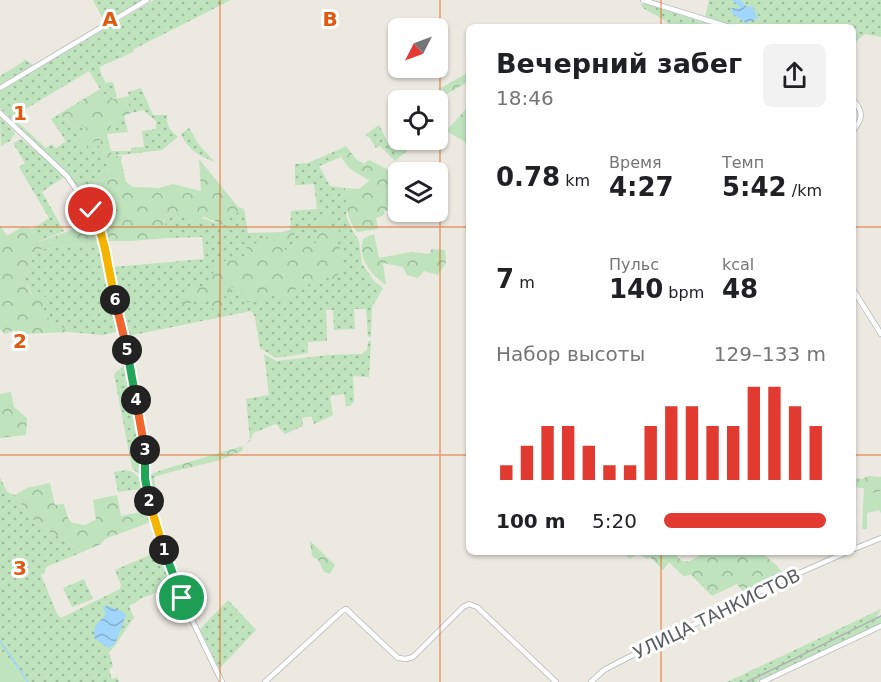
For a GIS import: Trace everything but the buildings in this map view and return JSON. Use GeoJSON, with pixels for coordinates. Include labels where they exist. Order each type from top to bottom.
{"type":"FeatureCollection","features":[{"type":"Feature","properties":{"kind":"street"},"geometry":{"type":"LineString","coordinates":[[0,88],[147,0]]}},
{"type":"Feature","properties":{"kind":"street"},"geometry":{"type":"LineString","coordinates":[[643,0],[719,24]]}},
{"type":"Feature","properties":{"kind":"street"},"geometry":{"type":"LineString","coordinates":[[856,104],[861,116],[856,126]]}},
{"type":"Feature","properties":{"kind":"street"},"geometry":{"type":"LineString","coordinates":[[0,113],[67,176],[98,222],[105,245],[128,356],[144,447],[145,478],[150,509],[177,589],[222,682]]}},
{"type":"Feature","properties":{"kind":"street"},"geometry":{"type":"LineString","coordinates":[[856,294],[881,334]]}},
{"type":"Feature","properties":{"kind":"street"},"geometry":{"type":"LineString","coordinates":[[856,548],[881,538]]}},
{"type":"Feature","properties":{"kind":"street","name":"УЛИЦА ТАНКИСТОВ"},"geometry":{"type":"LineString","coordinates":[[591,682],[604,670],[627,658],[779,582],[840,555]]}},
{"type":"Feature","properties":{"kind":"street"},"geometry":{"type":"LineString","coordinates":[[265,682],[346,609],[398,658],[406,659],[413,657],[463,607],[469,604],[477,607],[556,682]]}},
{"type":"Feature","properties":{"kind":"street"},"geometry":{"type":"LineString","coordinates":[[762,682],[881,626]]}},
{"type":"Feature","properties":{"kind":"green space"},"geometry":{"type":"Polygon","coordinates":[[[93,0],[145,0],[105,23],[93,0]]]}},
{"type":"Feature","properties":{"kind":"green space"},"geometry":{"type":"Polygon","coordinates":[[[154,0],[231,0],[134,49],[133,52],[99,67],[105,83],[113,82],[117,98],[109,100],[89,71],[12,117],[46,148],[52,144],[56,148],[66,141],[51,119],[59,114],[73,125],[86,126],[79,143],[87,148],[86,143],[102,140],[108,159],[107,175],[95,183],[90,194],[93,209],[68,174],[0,108],[0,90],[154,0]]]}},
{"type":"Feature","properties":{"kind":"green space"},"geometry":{"type":"Polygon","coordinates":[[[709,0],[881,0],[881,37],[865,34],[856,41],[856,24],[726,24],[705,18],[709,0]]]}},
{"type":"Feature","properties":{"kind":"green space"},"geometry":{"type":"Polygon","coordinates":[[[644,3],[710,24],[669,24],[641,5],[644,3]]]}},
{"type":"Feature","properties":{"kind":"green space"},"geometry":{"type":"Polygon","coordinates":[[[24,59],[33,65],[0,84],[0,76],[23,62],[24,59]]]}},
{"type":"Feature","properties":{"kind":"green space"},"geometry":{"type":"Polygon","coordinates":[[[466,74],[466,83],[448,93],[448,90],[438,90],[466,74]]]}},
{"type":"Feature","properties":{"kind":"green space"},"geometry":{"type":"Polygon","coordinates":[[[141,88],[153,115],[167,115],[169,127],[178,137],[162,150],[112,156],[110,151],[131,151],[131,148],[144,147],[142,131],[156,129],[156,121],[143,110],[131,113],[126,97],[129,96],[128,92],[141,88]]]}},
{"type":"Feature","properties":{"kind":"green space"},"geometry":{"type":"Polygon","coordinates":[[[100,89],[109,100],[126,97],[131,113],[115,119],[107,134],[112,156],[122,156],[126,182],[133,187],[159,188],[173,184],[201,191],[199,159],[238,207],[244,209],[230,217],[227,226],[204,217],[193,221],[184,212],[164,216],[167,238],[106,241],[90,194],[95,183],[107,174],[108,159],[98,150],[101,140],[87,143],[87,149],[79,143],[86,126],[73,125],[59,114],[100,89]]]}},
{"type":"Feature","properties":{"kind":"green space"},"geometry":{"type":"Polygon","coordinates":[[[466,109],[466,144],[448,132],[448,129],[466,109]]]}},
{"type":"Feature","properties":{"kind":"green space"},"geometry":{"type":"Polygon","coordinates":[[[124,116],[128,132],[107,134],[115,119],[124,116]]]}},
{"type":"Feature","properties":{"kind":"green space"},"geometry":{"type":"Polygon","coordinates":[[[0,117],[15,133],[10,141],[1,146],[0,117]]]}},
{"type":"Feature","properties":{"kind":"green space"},"geometry":{"type":"Polygon","coordinates":[[[379,125],[388,143],[388,150],[408,150],[395,161],[380,146],[376,148],[370,138],[365,135],[379,125]]]}},
{"type":"Feature","properties":{"kind":"green space"},"geometry":{"type":"Polygon","coordinates":[[[189,128],[199,145],[215,162],[199,155],[187,144],[181,134],[189,128]]]}},
{"type":"Feature","properties":{"kind":"green space"},"geometry":{"type":"Polygon","coordinates":[[[21,139],[64,177],[42,192],[64,231],[37,242],[34,234],[22,227],[33,229],[49,218],[19,167],[25,163],[13,143],[21,139]]]}},
{"type":"Feature","properties":{"kind":"green space"},"geometry":{"type":"Polygon","coordinates":[[[346,146],[356,159],[364,164],[369,160],[388,170],[388,210],[384,211],[384,215],[376,218],[378,229],[357,232],[351,221],[345,188],[359,189],[370,180],[354,172],[338,150],[346,146]]]}},
{"type":"Feature","properties":{"kind":"green space"},"geometry":{"type":"Polygon","coordinates":[[[338,150],[341,157],[319,166],[330,186],[345,188],[348,202],[346,216],[359,241],[362,264],[375,282],[383,288],[372,307],[371,337],[368,337],[366,309],[354,309],[355,329],[334,330],[333,310],[326,310],[327,341],[308,342],[308,353],[276,358],[260,348],[255,317],[251,311],[128,336],[125,332],[111,273],[113,267],[204,259],[202,237],[167,238],[164,216],[184,212],[216,223],[244,209],[248,233],[290,232],[291,211],[317,209],[314,184],[295,185],[295,164],[308,163],[338,150]]]}},
{"type":"Feature","properties":{"kind":"green space"},"geometry":{"type":"Polygon","coordinates":[[[331,211],[335,220],[328,225],[339,230],[338,242],[345,269],[333,279],[327,274],[326,283],[299,287],[287,300],[268,294],[262,301],[247,302],[241,289],[237,287],[230,288],[221,308],[214,311],[208,296],[192,301],[186,308],[181,306],[186,298],[185,288],[205,287],[210,282],[215,262],[245,259],[251,253],[246,247],[257,244],[259,239],[290,230],[292,223],[295,230],[293,241],[282,243],[286,251],[298,240],[316,243],[320,223],[331,211]]]}},
{"type":"Feature","properties":{"kind":"green space"},"geometry":{"type":"Polygon","coordinates":[[[92,217],[100,242],[35,250],[25,279],[31,294],[52,298],[41,313],[69,332],[17,334],[14,330],[5,334],[0,329],[0,225],[7,236],[22,227],[34,234],[38,242],[69,231],[92,217]]]}},
{"type":"Feature","properties":{"kind":"green space"},"geometry":{"type":"Polygon","coordinates":[[[374,234],[379,258],[411,252],[429,254],[432,249],[445,250],[446,263],[438,275],[424,271],[418,278],[407,275],[403,267],[383,263],[386,285],[370,271],[363,259],[364,238],[374,234]]]}},
{"type":"Feature","properties":{"kind":"green space"},"geometry":{"type":"Polygon","coordinates":[[[100,242],[120,331],[103,335],[69,332],[41,313],[25,279],[35,250],[100,242]]]}},
{"type":"Feature","properties":{"kind":"green space"},"geometry":{"type":"Polygon","coordinates":[[[371,340],[369,377],[353,376],[354,401],[350,406],[346,406],[344,394],[330,396],[333,415],[314,424],[311,416],[302,418],[303,426],[285,434],[276,424],[253,433],[251,440],[243,446],[250,440],[246,399],[269,395],[264,354],[276,361],[361,354],[367,350],[368,342],[371,340]]]}},
{"type":"Feature","properties":{"kind":"green space"},"geometry":{"type":"Polygon","coordinates":[[[127,363],[142,447],[138,450],[142,477],[132,468],[114,374],[127,363]]]}},
{"type":"Feature","properties":{"kind":"green space"},"geometry":{"type":"Polygon","coordinates":[[[11,392],[14,407],[27,418],[26,435],[0,438],[0,394],[11,392]]]}},
{"type":"Feature","properties":{"kind":"green space"},"geometry":{"type":"Polygon","coordinates":[[[243,446],[242,451],[220,460],[171,472],[165,469],[243,446]]]}},
{"type":"Feature","properties":{"kind":"green space"},"geometry":{"type":"Polygon","coordinates":[[[165,469],[171,472],[154,477],[158,501],[151,504],[146,476],[165,469]]]}},
{"type":"Feature","properties":{"kind":"green space"},"geometry":{"type":"Polygon","coordinates":[[[127,470],[138,477],[145,490],[152,519],[148,523],[145,514],[140,512],[139,489],[118,492],[114,472],[127,470]]]}},
{"type":"Feature","properties":{"kind":"green space"},"geometry":{"type":"Polygon","coordinates":[[[868,476],[881,477],[881,491],[869,494],[868,489],[856,487],[856,478],[862,479],[868,476]]]}},
{"type":"Feature","properties":{"kind":"green space"},"geometry":{"type":"Polygon","coordinates":[[[0,477],[7,492],[15,495],[35,522],[81,551],[46,567],[45,572],[41,575],[57,614],[61,618],[120,589],[121,585],[115,570],[161,550],[174,586],[142,598],[129,606],[134,618],[109,652],[113,667],[109,669],[112,679],[117,677],[119,682],[23,682],[12,663],[0,649],[0,477]]]}},
{"type":"Feature","properties":{"kind":"green space"},"geometry":{"type":"Polygon","coordinates":[[[50,483],[55,505],[64,504],[72,523],[85,525],[96,520],[93,500],[117,495],[121,516],[140,512],[145,514],[148,523],[105,539],[101,544],[80,553],[81,551],[35,522],[15,495],[27,488],[50,483]]]}},
{"type":"Feature","properties":{"kind":"green space"},"geometry":{"type":"Polygon","coordinates":[[[864,488],[868,489],[869,494],[881,491],[881,513],[879,510],[867,513],[867,529],[862,529],[864,488]]]}},
{"type":"Feature","properties":{"kind":"green space"},"geometry":{"type":"Polygon","coordinates":[[[310,541],[335,565],[330,574],[324,572],[319,561],[312,556],[310,541]]]}},
{"type":"Feature","properties":{"kind":"green space"},"geometry":{"type":"Polygon","coordinates":[[[640,555],[676,555],[681,560],[688,561],[699,555],[764,555],[785,577],[746,596],[737,584],[712,596],[691,575],[683,576],[669,562],[663,570],[650,557],[647,559],[640,555]]]}},
{"type":"Feature","properties":{"kind":"green space"},"geometry":{"type":"Polygon","coordinates":[[[84,579],[93,599],[72,607],[63,588],[84,579]]]}},
{"type":"Feature","properties":{"kind":"green space"},"geometry":{"type":"Polygon","coordinates":[[[228,600],[256,630],[219,669],[200,629],[228,600]]]}},
{"type":"Feature","properties":{"kind":"green space"},"geometry":{"type":"Polygon","coordinates":[[[881,609],[876,618],[881,615],[881,623],[756,682],[727,682],[881,609]]]}},
{"type":"Feature","properties":{"kind":"green space"},"geometry":{"type":"Polygon","coordinates":[[[0,649],[12,663],[23,682],[0,682],[0,649]]]}},
{"type":"Feature","properties":{"kind":"water"},"geometry":{"type":"Polygon","coordinates":[[[732,0],[740,0],[747,7],[752,6],[758,18],[746,23],[733,14],[731,8],[741,8],[732,0]]]}},
{"type":"Feature","properties":{"kind":"water"},"geometry":{"type":"Polygon","coordinates":[[[107,606],[126,615],[115,644],[108,648],[94,638],[95,626],[106,614],[103,607],[107,606]]]}},
{"type":"Feature","properties":{"kind":"waterway"},"geometry":{"type":"LineString","coordinates":[[0,641],[28,682]]}},
{"type":"Feature","properties":{"kind":"tram line"},"geometry":{"type":"LineString","coordinates":[[747,682],[881,616]]}},
{"type":"Feature","properties":{"kind":"route"},"geometry":{"type":"LineString","coordinates":[[91,210],[98,222],[105,245],[128,356],[144,447],[146,491],[150,509],[172,576],[182,598]]}}]}
